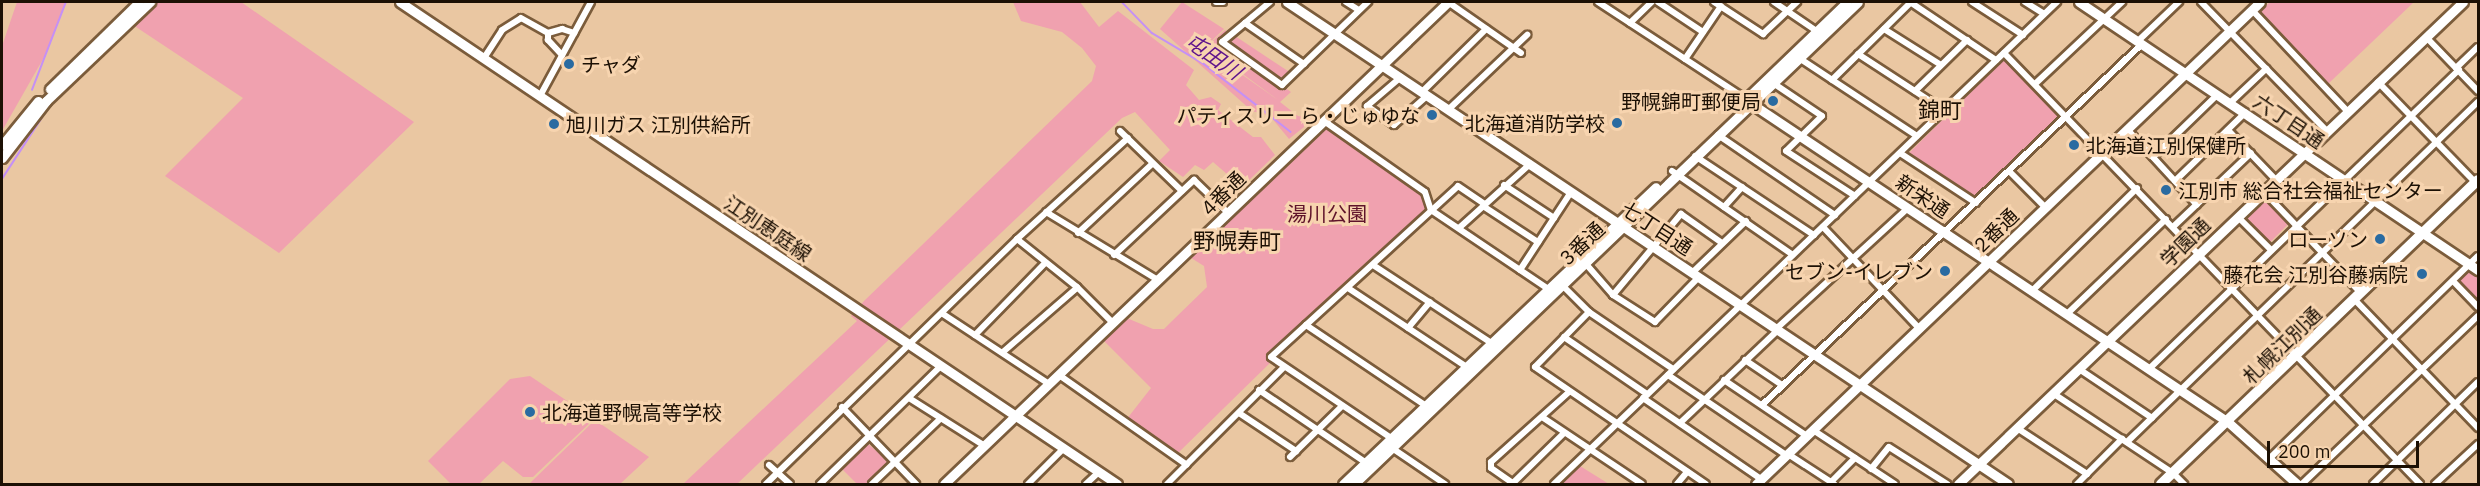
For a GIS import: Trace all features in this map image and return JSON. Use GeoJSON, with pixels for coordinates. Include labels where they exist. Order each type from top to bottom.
{"type":"FeatureCollection","features":[{"type":"Feature","properties":{"kind":"highway","name":"札幌江別通"},"geometry":{"type":"LineString","coordinates":[[2161,484],[2478,182]]}},
{"type":"Feature","properties":{"kind":"street"},"geometry":{"type":"LineString","coordinates":[[2,145],[139,2]]}},
{"type":"Feature","properties":{"kind":"street"},"geometry":{"type":"LineString","coordinates":[[2,158],[46,101],[79,64],[150,2]]}},
{"type":"Feature","properties":{"kind":"street","name":"江別恵庭線"},"geometry":{"type":"LineString","coordinates":[[400,2],[1117,484]]}},
{"type":"Feature","properties":{"kind":"street"},"geometry":{"type":"LineString","coordinates":[[540,96],[591,2]]}},
{"type":"Feature","properties":{"kind":"street"},"geometry":{"type":"LineString","coordinates":[[1216,2],[1223,2]]}},
{"type":"Feature","properties":{"kind":"street"},"geometry":{"type":"LineString","coordinates":[[1270,2],[1222,42],[1282,85],[1368,2]]}},
{"type":"Feature","properties":{"kind":"street","name":"七丁目通"},"geometry":{"type":"LineString","coordinates":[[1287,2],[2008,484]]}},
{"type":"Feature","properties":{"kind":"street"},"geometry":{"type":"LineString","coordinates":[[1346,2],[1359,10]]}},
{"type":"Feature","properties":{"kind":"street"},"geometry":{"type":"LineString","coordinates":[[1448,2],[1521,53]]}},
{"type":"Feature","properties":{"kind":"street","name":"4番通"},"geometry":{"type":"LineString","coordinates":[[944,484],[1448,2]]}},
{"type":"Feature","properties":{"kind":"street","name":"新栄通"},"geometry":{"type":"LineString","coordinates":[[1598,2],[2228,422],[2297,484]]}},
{"type":"Feature","properties":{"kind":"street"},"geometry":{"type":"LineString","coordinates":[[1630,23],[1652,2]]}},
{"type":"Feature","properties":{"kind":"street"},"geometry":{"type":"LineString","coordinates":[[1658,2],[1703,32]]}},
{"type":"Feature","properties":{"kind":"street"},"geometry":{"type":"LineString","coordinates":[[1714,2],[1763,34],[1797,2]]}},
{"type":"Feature","properties":{"kind":"street"},"geometry":{"type":"LineString","coordinates":[[1774,2],[1820,33]]}},
{"type":"Feature","properties":{"kind":"street","name":"3番通"},"geometry":{"type":"LineString","coordinates":[[1674,173],[1718,135],[1749,101],[1773,83],[1799,58],[1847,2]]}},
{"type":"Feature","properties":{"kind":"street","name":"3番通"},"geometry":{"type":"LineString","coordinates":[[1343,484],[1392,444],[1820,33],[1858,2]]}},
{"type":"Feature","properties":{"kind":"street"},"geometry":{"type":"LineString","coordinates":[[1832,80],[1910,2],[1996,60]]}},
{"type":"Feature","properties":{"kind":"street"},"geometry":{"type":"LineString","coordinates":[[1917,7],[1923,2]]}},
{"type":"Feature","properties":{"kind":"street"},"geometry":{"type":"LineString","coordinates":[[1972,2],[2023,35]]}},
{"type":"Feature","properties":{"kind":"street"},"geometry":{"type":"LineString","coordinates":[[2025,2],[2044,14]]}},
{"type":"Feature","properties":{"kind":"street"},"geometry":{"type":"LineString","coordinates":[[1554,484],[2057,2]]}},
{"type":"Feature","properties":{"kind":"street","name":"六丁目通"},"geometry":{"type":"LineString","coordinates":[[2079,2],[2478,270]]}},
{"type":"Feature","properties":{"kind":"street"},"geometry":{"type":"LineString","coordinates":[[2035,84],[2122,2]]}},
{"type":"Feature","properties":{"kind":"street"},"geometry":{"type":"LineString","coordinates":[[1762,405],[2067,116],[2179,2]]}},
{"type":"Feature","properties":{"kind":"street"},"geometry":{"type":"LineString","coordinates":[[2201,2],[2327,131]]}},
{"type":"Feature","properties":{"kind":"street","name":"2番通"},"geometry":{"type":"LineString","coordinates":[[1758,482],[2260,2]]}},
{"type":"Feature","properties":{"kind":"street","name":"学園通"},"geometry":{"type":"LineString","coordinates":[[1958,484],[2463,2]]}},
{"type":"Feature","properties":{"kind":"street"},"geometry":{"type":"LineString","coordinates":[[1685,59],[1721,6]]}},
{"type":"Feature","properties":{"kind":"street"},"geometry":{"type":"LineString","coordinates":[[2252,10],[2348,112]]}},
{"type":"Feature","properties":{"kind":"street"},"geometry":{"type":"LineString","coordinates":[[484,58],[502,30],[520,18],[548,33],[562,29],[574,33]]}},
{"type":"Feature","properties":{"kind":"street"},"geometry":{"type":"LineString","coordinates":[[1245,22],[1304,64]]}},
{"type":"Feature","properties":{"kind":"street"},"geometry":{"type":"LineString","coordinates":[[1401,77],[1367,106],[1394,124],[1486,29]]}},
{"type":"Feature","properties":{"kind":"street"},"geometry":{"type":"LineString","coordinates":[[1884,29],[1941,65]]}},
{"type":"Feature","properties":{"kind":"street"},"geometry":{"type":"LineString","coordinates":[[548,33],[548,40],[562,55]]}},
{"type":"Feature","properties":{"kind":"street"},"geometry":{"type":"LineString","coordinates":[[1449,109],[1527,35]]}},
{"type":"Feature","properties":{"kind":"street"},"geometry":{"type":"LineString","coordinates":[[2426,37],[2478,91]]}},
{"type":"Feature","properties":{"kind":"street"},"geometry":{"type":"LineString","coordinates":[[1915,91],[1967,40]]}},
{"type":"Feature","properties":{"kind":"street"},"geometry":{"type":"LineString","coordinates":[[2149,369],[2411,116],[2478,47]]}},
{"type":"Feature","properties":{"kind":"street"},"geometry":{"type":"LineString","coordinates":[[2004,52],[2420,484]]}},
{"type":"Feature","properties":{"kind":"street"},"geometry":{"type":"LineString","coordinates":[[1858,54],[1944,110]]}},
{"type":"Feature","properties":{"kind":"street"},"geometry":{"type":"LineString","coordinates":[[1799,58],[1917,136]]}},
{"type":"Feature","properties":{"kind":"street"},"geometry":{"type":"LineString","coordinates":[[2230,104],[2266,69]]}},
{"type":"Feature","properties":{"kind":"street"},"geometry":{"type":"LineString","coordinates":[[2378,82],[2478,182]]}},
{"type":"Feature","properties":{"kind":"street"},"geometry":{"type":"LineString","coordinates":[[1773,83],[1822,116],[1786,151],[1855,196]]}},
{"type":"Feature","properties":{"kind":"street"},"geometry":{"type":"LineString","coordinates":[[2153,157],[2217,95]]}},
{"type":"Feature","properties":{"kind":"street"},"geometry":{"type":"LineString","coordinates":[[2077,484],[2152,418],[2478,102]]}},
{"type":"Feature","properties":{"kind":"street"},"geometry":{"type":"LineString","coordinates":[[2175,181],[2245,113]]}},
{"type":"Feature","properties":{"kind":"street"},"geometry":{"type":"LineString","coordinates":[[1324,121],[1425,192],[1431,210],[1552,291]]}},
{"type":"Feature","properties":{"kind":"street"},"geometry":{"type":"LineString","coordinates":[[2127,129],[2197,205]]}},
{"type":"Feature","properties":{"kind":"street"},"geometry":{"type":"LineString","coordinates":[[2228,129],[2277,180]]}},
{"type":"Feature","properties":{"kind":"street"},"geometry":{"type":"LineString","coordinates":[[1120,131],[1182,191]]}},
{"type":"Feature","properties":{"kind":"street"},"geometry":{"type":"LineString","coordinates":[[1718,135],[1835,215]]}},
{"type":"Feature","properties":{"kind":"street"},"geometry":{"type":"LineString","coordinates":[[766,484],[842,407],[910,346],[1017,239],[1128,138]]}},
{"type":"Feature","properties":{"kind":"street"},"geometry":{"type":"LineString","coordinates":[[1900,153],[1976,203]]}},
{"type":"Feature","properties":{"kind":"street"},"geometry":{"type":"LineString","coordinates":[[2174,226],[2251,153]]}},
{"type":"Feature","properties":{"kind":"street"},"geometry":{"type":"LineString","coordinates":[[1695,156],[1814,235]]}},
{"type":"Feature","properties":{"kind":"street"},"geometry":{"type":"LineString","coordinates":[[1078,233],[1152,164]]}},
{"type":"Feature","properties":{"kind":"street"},"geometry":{"type":"LineString","coordinates":[[1460,228],[1504,185],[1530,164]]}},
{"type":"Feature","properties":{"kind":"street"},"geometry":{"type":"LineString","coordinates":[[2009,171],[2045,207]]}},
{"type":"Feature","properties":{"kind":"street"},"geometry":{"type":"LineString","coordinates":[[1674,173],[1793,255]]}},
{"type":"Feature","properties":{"kind":"street"},"geometry":{"type":"LineString","coordinates":[[1114,255],[1194,180],[1228,213]]}},
{"type":"Feature","properties":{"kind":"street"},"geometry":{"type":"LineString","coordinates":[[1504,185],[1554,218]]}},
{"type":"Feature","properties":{"kind":"street"},"geometry":{"type":"LineString","coordinates":[[1445,484],[1342,406],[1271,357],[1458,186],[1538,242]]}},
{"type":"Feature","properties":{"kind":"street"},"geometry":{"type":"LineString","coordinates":[[1724,207],[1742,187]]}},
{"type":"Feature","properties":{"kind":"street"},"geometry":{"type":"LineString","coordinates":[[2032,291],[2137,188]]}},
{"type":"Feature","properties":{"kind":"street"},"geometry":{"type":"LineString","coordinates":[[1520,270],[1571,192]]}},
{"type":"Feature","properties":{"kind":"street"},"geometry":{"type":"LineString","coordinates":[[2264,192],[2323,254],[2393,339],[2478,428]]}},
{"type":"Feature","properties":{"kind":"street"},"geometry":{"type":"LineString","coordinates":[[1680,423],[1908,208]]}},
{"type":"Feature","properties":{"kind":"street"},"geometry":{"type":"LineString","coordinates":[[1046,212],[1158,280]]}},
{"type":"Feature","properties":{"kind":"street"},"geometry":{"type":"LineString","coordinates":[[1613,295],[1651,246],[1681,214],[1722,243]]}},
{"type":"Feature","properties":{"kind":"street"},"geometry":{"type":"LineString","coordinates":[[2238,217],[2271,249]]}},
{"type":"Feature","properties":{"kind":"street"},"geometry":{"type":"LineString","coordinates":[[2067,314],[2166,219]]}},
{"type":"Feature","properties":{"kind":"street"},"geometry":{"type":"LineString","coordinates":[[1586,264],[1613,295],[1655,322],[1722,243],[1746,221]]}},
{"type":"Feature","properties":{"kind":"street","name":"3番通"},"geometry":{"type":"LineString","coordinates":[[1552,291],[1563,286],[1621,226]]}},
{"type":"Feature","properties":{"kind":"street"},"geometry":{"type":"LineString","coordinates":[[1823,226],[1919,328]]}},
{"type":"Feature","properties":{"kind":"street"},"geometry":{"type":"LineString","coordinates":[[1017,239],[1077,288],[1113,323]]}},
{"type":"Feature","properties":{"kind":"street"},"geometry":{"type":"LineString","coordinates":[[2269,459],[2478,256]]}},
{"type":"Feature","properties":{"kind":"street"},"geometry":{"type":"LineString","coordinates":[[975,335],[1045,263]]}},
{"type":"Feature","properties":{"kind":"street"},"geometry":{"type":"LineString","coordinates":[[1373,265],[1495,345]]}},
{"type":"Feature","properties":{"kind":"street"},"geometry":{"type":"LineString","coordinates":[[2453,281],[2478,307]]}},
{"type":"Feature","properties":{"kind":"street"},"geometry":{"type":"LineString","coordinates":[[1563,286],[1589,312],[1673,369]]}},
{"type":"Feature","properties":{"kind":"street"},"geometry":{"type":"LineString","coordinates":[[1003,352],[1077,288]]}},
{"type":"Feature","properties":{"kind":"street"},"geometry":{"type":"LineString","coordinates":[[1348,288],[1467,367]]}},
{"type":"Feature","properties":{"kind":"street"},"geometry":{"type":"LineString","coordinates":[[1408,328],[1430,302]]}},
{"type":"Feature","properties":{"kind":"street"},"geometry":{"type":"LineString","coordinates":[[1589,312],[1535,367],[1706,484]]}},
{"type":"Feature","properties":{"kind":"street"},"geometry":{"type":"LineString","coordinates":[[943,314],[1049,384]]}},
{"type":"Feature","properties":{"kind":"street"},"geometry":{"type":"LineString","coordinates":[[2302,484],[2478,316]]}},
{"type":"Feature","properties":{"kind":"street"},"geometry":{"type":"LineString","coordinates":[[1306,325],[1426,406]]}},
{"type":"Feature","properties":{"kind":"street"},"geometry":{"type":"LineString","coordinates":[[1564,337],[1758,482]]}},
{"type":"Feature","properties":{"kind":"street","name":"3番通"},"geometry":{"type":"LineString","coordinates":[[1392,444],[1426,406],[1467,367],[1495,345]]}},
{"type":"Feature","properties":{"kind":"street"},"geometry":{"type":"LineString","coordinates":[[1745,360],[1782,384]]}},
{"type":"Feature","properties":{"kind":"street"},"geometry":{"type":"LineString","coordinates":[[820,484],[941,366]]}},
{"type":"Feature","properties":{"kind":"street"},"geometry":{"type":"LineString","coordinates":[[1167,484],[1284,367]]}},
{"type":"Feature","properties":{"kind":"street"},"geometry":{"type":"LineString","coordinates":[[2079,369],[2152,418]]}},
{"type":"Feature","properties":{"kind":"street"},"geometry":{"type":"LineString","coordinates":[[1059,375],[1187,465]]}},
{"type":"Feature","properties":{"kind":"street"},"geometry":{"type":"LineString","coordinates":[[1668,375],[1833,484],[1855,458]]}},
{"type":"Feature","properties":{"kind":"street"},"geometry":{"type":"LineString","coordinates":[[1724,380],[1895,484]]}},
{"type":"Feature","properties":{"kind":"street"},"geometry":{"type":"LineString","coordinates":[[2373,484],[2478,382]]}},
{"type":"Feature","properties":{"kind":"street"},"geometry":{"type":"LineString","coordinates":[[1259,390],[1369,465]]}},
{"type":"Feature","properties":{"kind":"street"},"geometry":{"type":"LineString","coordinates":[[1564,433],[1513,484],[1491,468],[1491,462],[1569,392]]}},
{"type":"Feature","properties":{"kind":"street"},"geometry":{"type":"LineString","coordinates":[[2054,393],[2173,472],[2184,484]]}},
{"type":"Feature","properties":{"kind":"street"},"geometry":{"type":"LineString","coordinates":[[909,398],[985,446]]}},
{"type":"Feature","properties":{"kind":"street"},"geometry":{"type":"LineString","coordinates":[[1290,457],[1342,406]]}},
{"type":"Feature","properties":{"kind":"street"},"geometry":{"type":"LineString","coordinates":[[842,407],[916,484]]}},
{"type":"Feature","properties":{"kind":"street"},"geometry":{"type":"LineString","coordinates":[[1239,413],[1296,451]]}},
{"type":"Feature","properties":{"kind":"street"},"geometry":{"type":"LineString","coordinates":[[1542,417],[1642,484]]}},
{"type":"Feature","properties":{"kind":"street"},"geometry":{"type":"LineString","coordinates":[[872,484],[941,418]]}},
{"type":"Feature","properties":{"kind":"street"},"geometry":{"type":"LineString","coordinates":[[2018,428],[2087,474]]}},
{"type":"Feature","properties":{"kind":"street"},"geometry":{"type":"LineString","coordinates":[[2435,484],[2478,444]]}},
{"type":"Feature","properties":{"kind":"street"},"geometry":{"type":"LineString","coordinates":[[1871,469],[1889,447],[1947,484]]}},
{"type":"Feature","properties":{"kind":"street"},"geometry":{"type":"LineString","coordinates":[[1028,484],[1063,449]]}},
{"type":"Feature","properties":{"kind":"street"},"geometry":{"type":"LineString","coordinates":[[769,465],[790,484]]}},
{"type":"Feature","properties":{"kind":"street","name":"3番通"},"geometry":{"type":"LineString","coordinates":[[1354,484],[1369,465]]}},
{"type":"Feature","properties":{"kind":"street"},"geometry":{"type":"LineString","coordinates":[[1086,484],[1099,472]]}},
{"type":"Feature","properties":{"kind":"street"},"geometry":{"type":"LineString","coordinates":[[1677,484],[1686,472]]}},
{"type":"Feature","properties":{"kind":"green space"},"geometry":{"type":"Polygon","coordinates":[[[17,2],[66,2],[47,52],[2,131],[2,46],[17,2]]]}},
{"type":"Feature","properties":{"kind":"green space"},"geometry":{"type":"Polygon","coordinates":[[[158,2],[241,2],[414,122],[279,253],[165,176],[243,98],[133,25],[158,2]]]}},
{"type":"Feature","properties":{"kind":"green space"},"geometry":{"type":"Polygon","coordinates":[[[1013,2],[1080,2],[1099,27],[1118,11],[1194,70],[1186,85],[1199,100],[1211,97],[1221,104],[1218,110],[1253,137],[1261,137],[1275,155],[1242,187],[1213,162],[1204,170],[1195,165],[1183,177],[1159,161],[1170,150],[1135,112],[1122,118],[737,484],[683,484],[857,321],[851,316],[864,301],[1092,81],[1096,66],[1082,48],[1062,32],[1021,21],[1013,2]]]}},
{"type":"Feature","properties":{"kind":"green space"},"geometry":{"type":"Polygon","coordinates":[[[1182,2],[1224,29],[1204,48],[1278,100],[1206,47],[1225,30],[1230,34],[1221,43],[1291,92],[1280,102],[1298,116],[1314,119],[1289,139],[1270,116],[1252,111],[1160,29],[1182,2]]]}},
{"type":"Feature","properties":{"kind":"green space"},"geometry":{"type":"Polygon","coordinates":[[[2270,2],[2414,2],[2328,84],[2259,12],[2270,2]]]}},
{"type":"Feature","properties":{"kind":"green space"},"geometry":{"type":"Polygon","coordinates":[[[1235,36],[1291,73],[1282,81],[1228,43],[1235,36]]]}},
{"type":"Feature","properties":{"kind":"green space"},"geometry":{"type":"Polygon","coordinates":[[[2004,59],[2061,114],[1978,197],[1973,197],[1908,154],[2004,59]]]}},
{"type":"Feature","properties":{"kind":"green space","name":"湯川公園"},"geometry":{"type":"Polygon","coordinates":[[[1326,126],[1421,192],[1427,211],[1268,356],[1272,361],[1177,454],[1126,420],[1151,388],[1100,337],[1122,316],[1153,329],[1164,329],[1207,287],[1204,266],[1188,256],[1326,126]]]}},
{"type":"Feature","properties":{"kind":"green space"},"geometry":{"type":"Polygon","coordinates":[[[2263,197],[2289,223],[2269,243],[2243,217],[2263,197]]]}},
{"type":"Feature","properties":{"kind":"green space"},"geometry":{"type":"Polygon","coordinates":[[[2469,270],[2478,276],[2478,304],[2458,283],[2469,270]]]}},
{"type":"Feature","properties":{"kind":"green space","name":"北海道野幌高等学校"},"geometry":{"type":"Polygon","coordinates":[[[530,376],[594,419],[533,477],[523,477],[503,461],[479,484],[451,484],[428,461],[510,379],[530,376]]]}},
{"type":"Feature","properties":{"kind":"green space"},"geometry":{"type":"Polygon","coordinates":[[[595,420],[649,457],[620,484],[529,484],[595,420]]]}},
{"type":"Feature","properties":{"kind":"green space"},"geometry":{"type":"Polygon","coordinates":[[[868,444],[888,460],[867,484],[857,484],[842,469],[868,444]]]}},
{"type":"Feature","properties":{"kind":"green space"},"geometry":{"type":"Polygon","coordinates":[[[1580,466],[1609,484],[1562,484],[1580,466]]]}},
{"type":"Feature","properties":{"kind":"waterway"},"geometry":{"type":"LineString","coordinates":[[32,90],[66,2]]}},
{"type":"Feature","properties":{"kind":"waterway","name":"屯田川"},"geometry":{"type":"LineString","coordinates":[[1122,2],[1152,33],[1204,64],[1291,132]]}},
{"type":"Feature","properties":{"kind":"waterway"},"geometry":{"type":"LineString","coordinates":[[2,179],[41,119]]}},
{"type":"Feature","properties":{"kind":"place","name":"チャダ"},"geometry":{"type":"Point","coordinates":[569,64]}},
{"type":"Feature","properties":{"kind":"place","name":"野幌錦町郵便局"},"geometry":{"type":"Point","coordinates":[1773,101]}},
{"type":"Feature","properties":{"kind":"place","name":"パティスリー ら・じゅゆな"},"geometry":{"type":"Point","coordinates":[1432,115]}},
{"type":"Feature","properties":{"kind":"place","name":"北海道消防学校"},"geometry":{"type":"Point","coordinates":[1617,123]}},
{"type":"Feature","properties":{"kind":"place","name":"旭川ガス 江別供給所"},"geometry":{"type":"Point","coordinates":[554,124]}},
{"type":"Feature","properties":{"kind":"place","name":"北海道江別保健所"},"geometry":{"type":"Point","coordinates":[2074,145]}},
{"type":"Feature","properties":{"kind":"place","name":"江別市 総合社会福祉センター"},"geometry":{"type":"Point","coordinates":[2166,190]}},
{"type":"Feature","properties":{"kind":"place","name":"ローソン"},"geometry":{"type":"Point","coordinates":[2380,239]}},
{"type":"Feature","properties":{"kind":"place","name":"セブン-イレブン"},"geometry":{"type":"Point","coordinates":[1945,271]}},
{"type":"Feature","properties":{"kind":"place","name":"藤花会 江別谷藤病院"},"geometry":{"type":"Point","coordinates":[2422,274]}},
{"type":"Feature","properties":{"kind":"place","name":"北海道野幌高等学校"},"geometry":{"type":"Point","coordinates":[530,412]}},
{"type":"Feature","properties":{"kind":"district","name":"錦町"},"geometry":{"type":"Point","coordinates":[1940,110]}},
{"type":"Feature","properties":{"kind":"district","name":"野幌寿町"},"geometry":{"type":"Point","coordinates":[1237,241]}}]}
